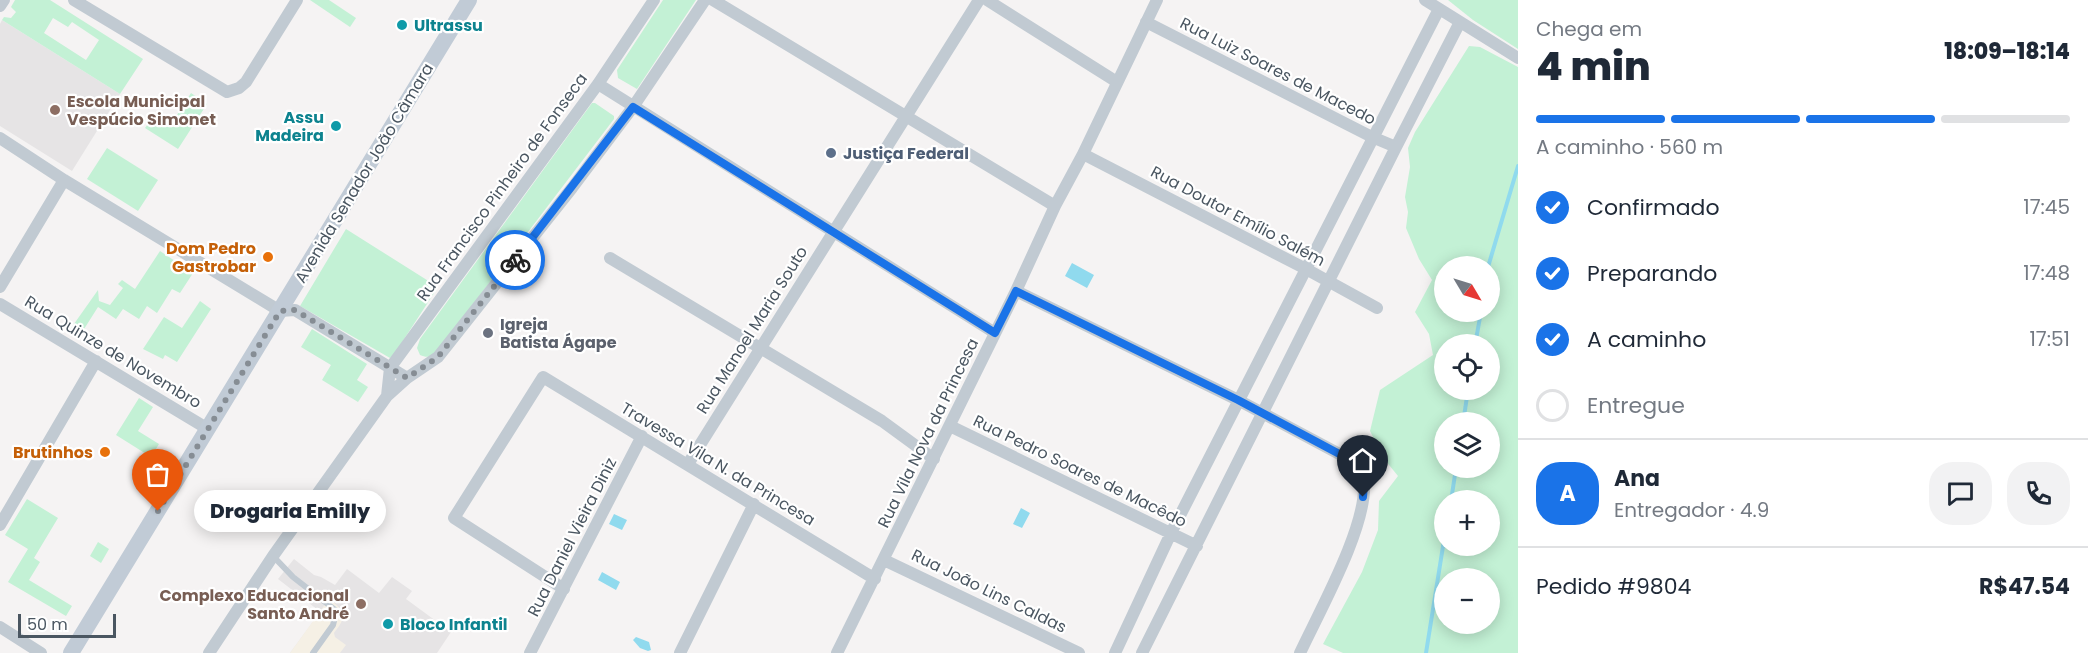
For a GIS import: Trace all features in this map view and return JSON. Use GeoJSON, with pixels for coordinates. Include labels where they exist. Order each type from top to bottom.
{"type":"FeatureCollection","features":[{"type":"Feature","properties":{"kind":"main road","name":"Avenida Senador João Câmara"},"geometry":{"type":"LineString","coordinates":[[71,653],[469,0]]}},
{"type":"Feature","properties":{"kind":"street"},"geometry":{"type":"LineString","coordinates":[[0,6],[4,0]]}},
{"type":"Feature","properties":{"kind":"street"},"geometry":{"type":"LineString","coordinates":[[74,0],[227,93],[246,82],[297,0]]}},
{"type":"Feature","properties":{"kind":"street","name":"Rua Francisco Pinheiro de Fonseca"},"geometry":{"type":"LineString","coordinates":[[390,368],[598,84],[654,0]]}},
{"type":"Feature","properties":{"kind":"street"},"geometry":{"type":"LineString","coordinates":[[209,653],[273,556],[387,396],[407,378],[438,357],[633,107],[705,0]]}},
{"type":"Feature","properties":{"kind":"street"},"geometry":{"type":"LineString","coordinates":[[713,0],[1054,206]]}},
{"type":"Feature","properties":{"kind":"street","name":"Rua Manoel Maria Souto"},"geometry":{"type":"LineString","coordinates":[[688,464],[979,0]]}},
{"type":"Feature","properties":{"kind":"street"},"geometry":{"type":"LineString","coordinates":[[987,0],[1117,82]]}},
{"type":"Feature","properties":{"kind":"street","name":"Rua Vila Nova da Princesa"},"geometry":{"type":"LineString","coordinates":[[837,653],[1016,291],[1054,206],[1083,154],[1157,0]]}},
{"type":"Feature","properties":{"kind":"street"},"geometry":{"type":"LineString","coordinates":[[1425,0],[1518,58]]}},
{"type":"Feature","properties":{"kind":"street"},"geometry":{"type":"LineString","coordinates":[[1115,653],[1171,533],[1439,9]]}},
{"type":"Feature","properties":{"kind":"street","name":"Rua Luiz Soares de Macedo"},"geometry":{"type":"LineString","coordinates":[[1146,22],[1396,147]]}},
{"type":"Feature","properties":{"kind":"street"},"geometry":{"type":"LineString","coordinates":[[1142,653],[1460,22]]}},
{"type":"Feature","properties":{"kind":"street"},"geometry":{"type":"LineString","coordinates":[[598,84],[995,333]]}},
{"type":"Feature","properties":{"kind":"street"},"geometry":{"type":"LineString","coordinates":[[0,138],[64,180],[280,311],[295,310],[407,378]]}},
{"type":"Feature","properties":{"kind":"street","name":"Rua Doutor Emílio Salém"},"geometry":{"type":"LineString","coordinates":[[1083,154],[1306,268],[1377,308]]}},
{"type":"Feature","properties":{"kind":"street"},"geometry":{"type":"LineString","coordinates":[[0,287],[64,180]]}},
{"type":"Feature","properties":{"kind":"street"},"geometry":{"type":"LineString","coordinates":[[610,258],[882,421],[934,459]]}},
{"type":"Feature","properties":{"kind":"street"},"geometry":{"type":"LineString","coordinates":[[1016,291],[1238,400],[1360,465],[1364,484],[1362,510],[1347,554],[1300,653]]}},
{"type":"Feature","properties":{"kind":"street","name":"Rua Quinze de Novembro"},"geometry":{"type":"LineString","coordinates":[[0,304],[208,429]]}},
{"type":"Feature","properties":{"kind":"street"},"geometry":{"type":"LineString","coordinates":[[0,525],[96,361]]}},
{"type":"Feature","properties":{"kind":"street"},"geometry":{"type":"LineString","coordinates":[[387,396],[390,368]]}},
{"type":"Feature","properties":{"kind":"street","name":"Travessa Vila N. da Princesa"},"geometry":{"type":"LineString","coordinates":[[564,589],[454,518],[543,377],[875,579]]}},
{"type":"Feature","properties":{"kind":"street","name":"Rua Pedro Soares de Macêdo"},"geometry":{"type":"LineString","coordinates":[[950,426],[1197,546]]}},
{"type":"Feature","properties":{"kind":"street","name":"Rua Daniel Vieira Diniz"},"geometry":{"type":"LineString","coordinates":[[530,653],[642,436]]}},
{"type":"Feature","properties":{"kind":"street"},"geometry":{"type":"LineString","coordinates":[[680,653],[754,504]]}},
{"type":"Feature","properties":{"kind":"street","name":"Rua João Lins Caldas"},"geometry":{"type":"LineString","coordinates":[[884,560],[1079,653]]}},
{"type":"Feature","properties":{"kind":"street"},"geometry":{"type":"LineString","coordinates":[[0,627],[41,653]]}},
{"type":"Feature","properties":{"kind":"lane"},"geometry":{"type":"LineString","coordinates":[[273,556],[293,578],[334,609],[336,613],[333,624],[313,653]]}},
{"type":"Feature","properties":{"kind":"shaded area","name":"Escola Municipal Vespúcio Simonet"},"geometry":{"type":"Polygon","coordinates":[[[2,20],[120,94],[72,171],[0,126],[0,24],[2,20]]]}},
{"type":"Feature","properties":{"kind":"shaded area","name":"Complexo Educacional Santo André"},"geometry":{"type":"Polygon","coordinates":[[[294,559],[314,575],[335,585],[347,569],[379,593],[392,577],[412,591],[406,599],[451,632],[437,653],[290,653],[318,615],[318,610],[278,579],[294,559]]]}},
{"type":"Feature","properties":{"kind":"green space"},"geometry":{"type":"Polygon","coordinates":[[[15,0],[50,0],[143,59],[120,94],[2,20],[4,17],[11,18],[16,12],[11,7],[15,0]],[[53,18],[44,33],[86,60],[99,40],[72,22],[68,27],[53,18]]]}},
{"type":"Feature","properties":{"kind":"green space"},"geometry":{"type":"Polygon","coordinates":[[[310,0],[329,0],[356,18],[350,27],[310,0]]]}},
{"type":"Feature","properties":{"kind":"green space"},"geometry":{"type":"Polygon","coordinates":[[[663,0],[696,0],[637,89],[618,78],[617,70],[663,0]]]}},
{"type":"Feature","properties":{"kind":"green space"},"geometry":{"type":"Polygon","coordinates":[[[1448,0],[1518,0],[1518,49],[1473,20],[1448,0]]]}},
{"type":"Feature","properties":{"kind":"green space"},"geometry":{"type":"Polygon","coordinates":[[[1469,46],[1480,47],[1518,67],[1518,653],[1343,653],[1323,644],[1362,572],[1378,530],[1379,501],[1398,476],[1385,460],[1370,431],[1380,390],[1433,355],[1429,334],[1415,312],[1432,280],[1419,259],[1406,228],[1408,212],[1405,197],[1410,167],[1408,148],[1415,132],[1469,46]]]}},
{"type":"Feature","properties":{"kind":"green space"},"geometry":{"type":"Polygon","coordinates":[[[191,93],[207,104],[178,149],[145,128],[154,116],[170,126],[191,93]]]}},
{"type":"Feature","properties":{"kind":"green space"},"geometry":{"type":"Polygon","coordinates":[[[592,103],[614,116],[614,119],[439,349],[431,356],[420,355],[417,348],[420,339],[592,103]]]}},
{"type":"Feature","properties":{"kind":"green space"},"geometry":{"type":"Polygon","coordinates":[[[107,148],[158,180],[138,211],[87,179],[107,148]]]}},
{"type":"Feature","properties":{"kind":"green space"},"geometry":{"type":"Polygon","coordinates":[[[346,229],[438,287],[390,358],[300,306],[346,229]]]}},
{"type":"Feature","properties":{"kind":"green space"},"geometry":{"type":"Polygon","coordinates":[[[160,251],[193,273],[180,293],[172,289],[157,313],[147,306],[139,319],[123,309],[116,319],[98,307],[79,337],[69,331],[98,290],[99,301],[110,305],[123,288],[118,284],[122,280],[135,289],[160,251]]]}},
{"type":"Feature","properties":{"kind":"green space"},"geometry":{"type":"Polygon","coordinates":[[[200,301],[211,309],[177,362],[165,355],[163,359],[143,349],[164,317],[182,328],[200,301]]]}},
{"type":"Feature","properties":{"kind":"green space"},"geometry":{"type":"Polygon","coordinates":[[[312,329],[367,364],[357,380],[368,387],[358,402],[322,380],[331,365],[301,347],[312,329]]]}},
{"type":"Feature","properties":{"kind":"green space"},"geometry":{"type":"Polygon","coordinates":[[[139,398],[153,407],[138,431],[159,444],[151,457],[116,435],[139,398]]]}},
{"type":"Feature","properties":{"kind":"green space"},"geometry":{"type":"Polygon","coordinates":[[[27,499],[58,518],[34,558],[40,562],[29,580],[72,606],[66,616],[8,582],[28,549],[5,535],[27,499]]]}},
{"type":"Feature","properties":{"kind":"green space"},"geometry":{"type":"Polygon","coordinates":[[[98,542],[109,549],[101,563],[90,556],[98,542]]]}},
{"type":"Feature","properties":{"kind":"sand"},"geometry":{"type":"Polygon","coordinates":[[[329,599],[339,607],[343,614],[341,623],[334,633],[335,637],[346,645],[340,653],[290,653],[329,599]]]}},
{"type":"Feature","properties":{"kind":"water"},"geometry":{"type":"Polygon","coordinates":[[[1072,263],[1094,275],[1087,288],[1065,276],[1072,263]]]}},
{"type":"Feature","properties":{"kind":"water"},"geometry":{"type":"Polygon","coordinates":[[[253,507],[267,511],[269,516],[267,521],[257,518],[252,512],[253,507]]]}},
{"type":"Feature","properties":{"kind":"water"},"geometry":{"type":"Polygon","coordinates":[[[1021,508],[1030,513],[1022,528],[1013,524],[1021,508]]]}},
{"type":"Feature","properties":{"kind":"water"},"geometry":{"type":"Polygon","coordinates":[[[614,514],[627,520],[622,530],[609,524],[614,514]]]}},
{"type":"Feature","properties":{"kind":"water"},"geometry":{"type":"Polygon","coordinates":[[[602,572],[620,582],[616,590],[598,580],[602,572]]]}},
{"type":"Feature","properties":{"kind":"water"},"geometry":{"type":"Polygon","coordinates":[[[636,637],[649,642],[651,650],[640,648],[633,640],[636,637]]]}},
{"type":"Feature","properties":{"kind":"waterway"},"geometry":{"type":"LineString","coordinates":[[1491,256],[1518,166]]}},
{"type":"Feature","properties":{"kind":"waterway"},"geometry":{"type":"LineString","coordinates":[[1477,334],[1479,322]]}},
{"type":"Feature","properties":{"kind":"waterway"},"geometry":{"type":"LineString","coordinates":[[1465,412],[1466,400]]}},
{"type":"Feature","properties":{"kind":"waterway"},"geometry":{"type":"LineString","coordinates":[[1453,490],[1454,478]]}},
{"type":"Feature","properties":{"kind":"waterway"},"geometry":{"type":"LineString","coordinates":[[1426,653],[1441,556]]}},
{"type":"Feature","properties":{"kind":"way so far"},"geometry":{"type":"LineString","coordinates":[[158,511],[280,311],[295,310],[407,378],[438,357],[515,260]]}},
{"type":"Feature","properties":{"kind":"place","name":"Ultrassu"},"geometry":{"type":"Point","coordinates":[402,25]}},
{"type":"Feature","properties":{"kind":"place","name":"Escola Municipal Vespúcio Simonet"},"geometry":{"type":"Point","coordinates":[55,110]}},
{"type":"Feature","properties":{"kind":"place","name":"Assu Madeira"},"geometry":{"type":"Point","coordinates":[336,126]}},
{"type":"Feature","properties":{"kind":"place","name":"Justiça Federal"},"geometry":{"type":"Point","coordinates":[831,153]}},
{"type":"Feature","properties":{"kind":"place","name":"Dom Pedro Gastrobar"},"geometry":{"type":"Point","coordinates":[268,257]}},
{"type":"Feature","properties":{"kind":"place","name":"Igreja Batista Ágape"},"geometry":{"type":"Point","coordinates":[488,333]}},
{"type":"Feature","properties":{"kind":"place","name":"Brutinhos"},"geometry":{"type":"Point","coordinates":[105,452]}},
{"type":"Feature","properties":{"kind":"place","name":"Drogaria Emilly"},"geometry":{"type":"Point","coordinates":[158,511]}},
{"type":"Feature","properties":{"kind":"place","name":"Complexo Educacional Santo André"},"geometry":{"type":"Point","coordinates":[361,604]}},
{"type":"Feature","properties":{"kind":"place","name":"Bloco Infantil"},"geometry":{"type":"Point","coordinates":[388,624]}},
{"type":"Feature","properties":{"kind":"route"},"geometry":{"type":"LineString","coordinates":[[515,260],[633,107],[995,333],[1016,291],[1238,400],[1360,465],[1364,484],[1363,497]]}}]}
